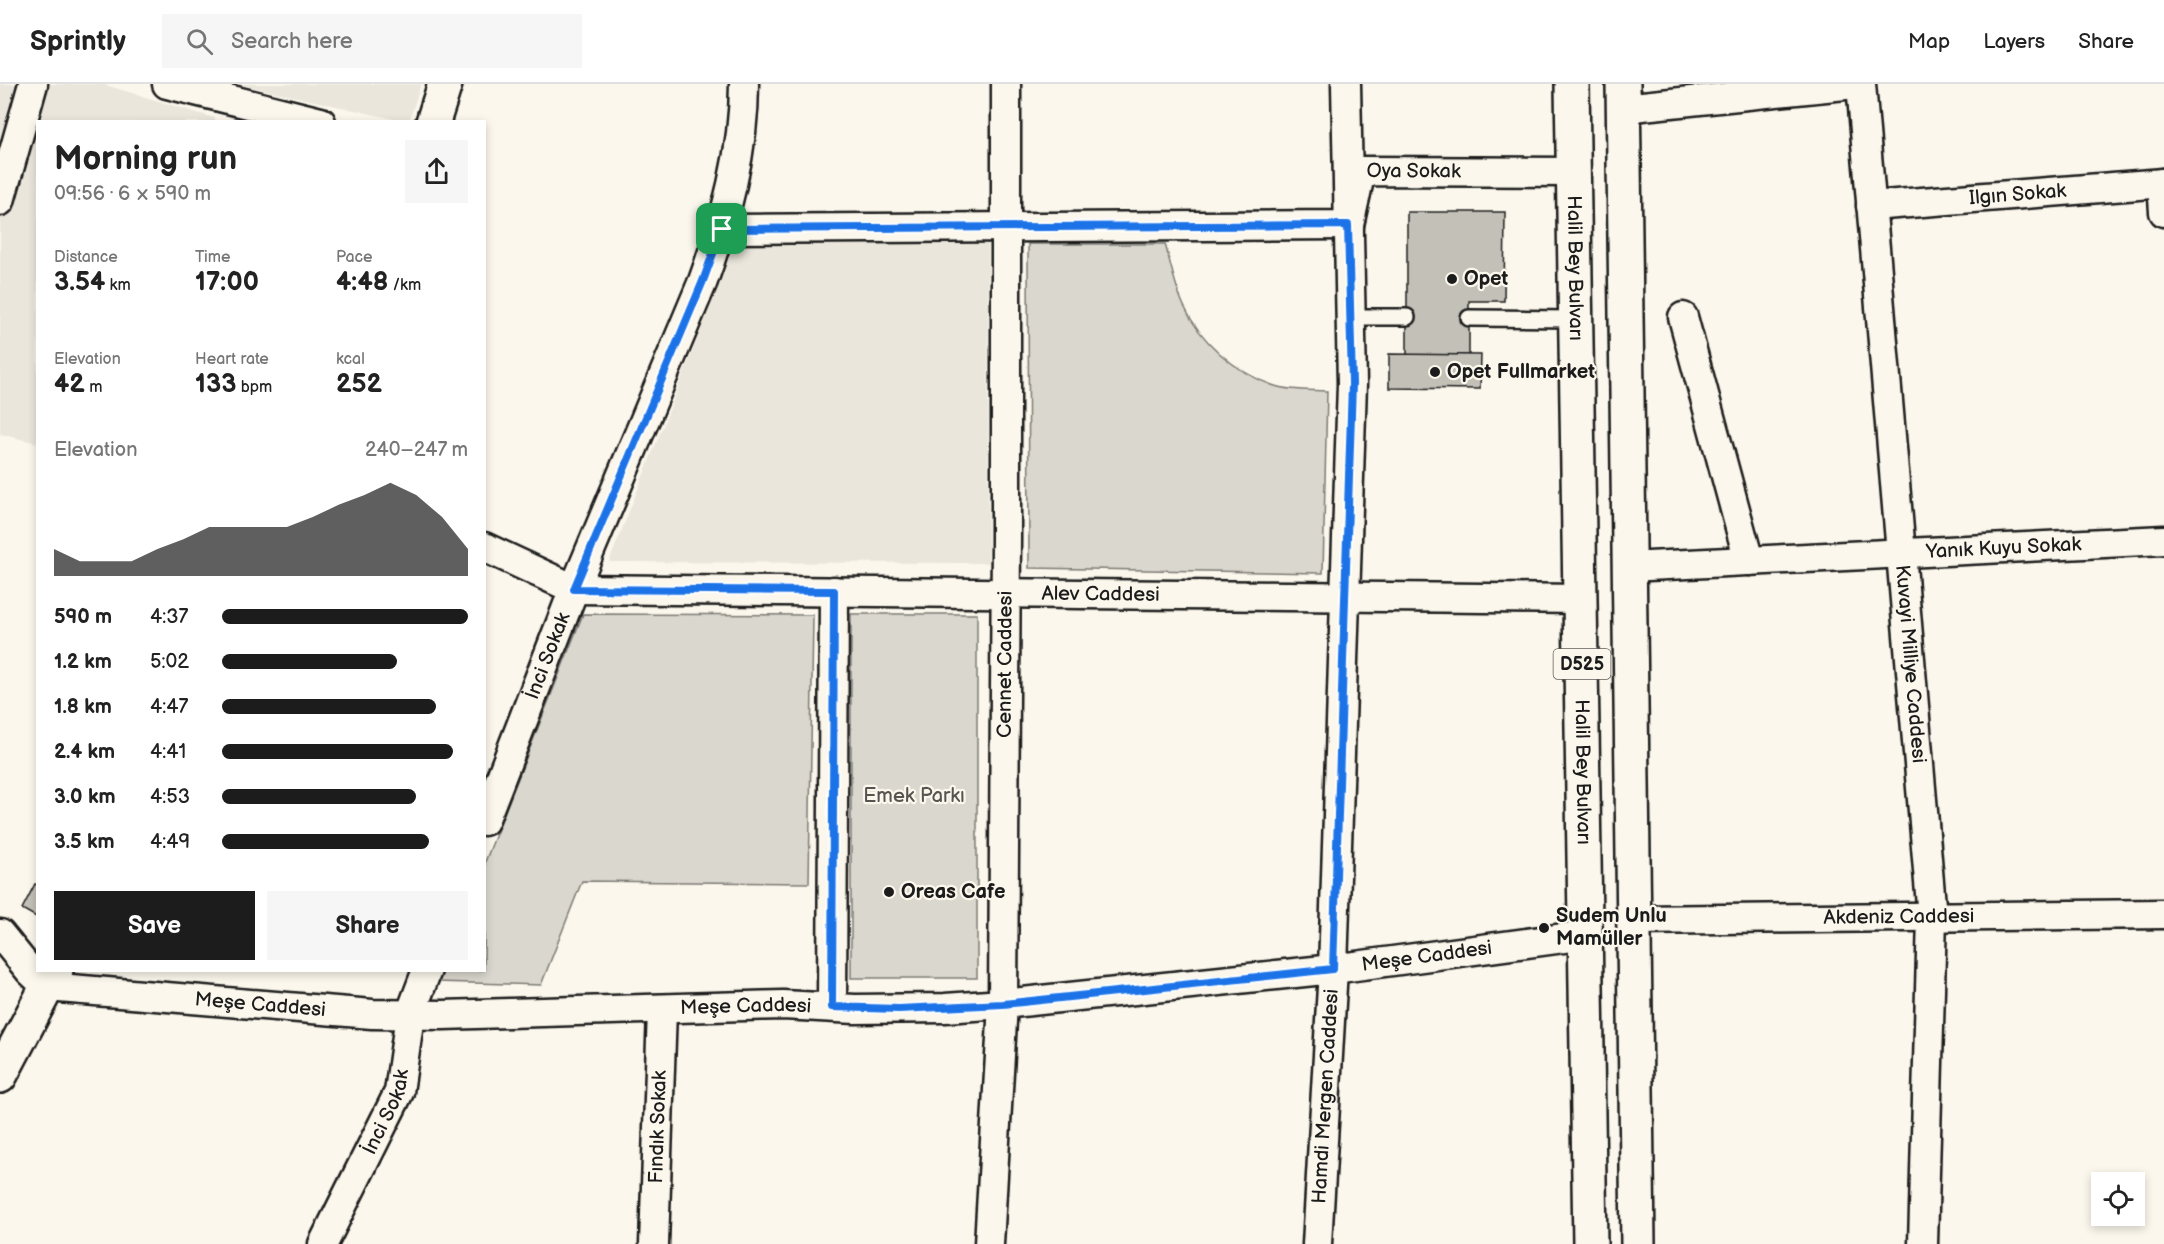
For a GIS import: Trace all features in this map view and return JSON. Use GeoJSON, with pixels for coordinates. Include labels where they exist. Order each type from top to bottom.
{"type":"FeatureCollection","features":[{"type":"Feature","properties":{"kind":"main road"},"geometry":{"type":"LineString","coordinates":[[434,120],[445,84]]}},
{"type":"Feature","properties":{"kind":"main road","name":"Halil Bey Bulvarı"},"geometry":{"type":"LineString","coordinates":[[1572,84],[1590,1244]]}},
{"type":"Feature","properties":{"kind":"main road","name":"D525"},"geometry":{"type":"LineString","coordinates":[[1623,96],[1638,1244]]}},
{"type":"Feature","properties":{"kind":"main road"},"geometry":{"type":"LineString","coordinates":[[0,1076],[51,979]]}},
{"type":"Feature","properties":{"kind":"street"},"geometry":{"type":"LineString","coordinates":[[0,201],[33,84]]}},
{"type":"Feature","properties":{"kind":"street"},"geometry":{"type":"LineString","coordinates":[[167,84],[313,120]]}},
{"type":"Feature","properties":{"kind":"street","name":"İnci Sokak"},"geometry":{"type":"LineString","coordinates":[[486,816],[574,589],[722,229],[740,146],[744,84]]}},
{"type":"Feature","properties":{"kind":"street","name":"Cennet Caddesi"},"geometry":{"type":"LineString","coordinates":[[990,1244],[1003,1004],[1006,84]]}},
{"type":"Feature","properties":{"kind":"street","name":"Hamdi Mergen Caddesi"},"geometry":{"type":"LineString","coordinates":[[1317,1244],[1333,969],[1352,384],[1346,84]]}},
{"type":"Feature","properties":{"kind":"street"},"geometry":{"type":"LineString","coordinates":[[1623,96],[1855,84]]}},
{"type":"Feature","properties":{"kind":"street","name":"Kuvayi Milliye Caddesi"},"geometry":{"type":"LineString","coordinates":[[1861,84],[1932,917],[1923,1244]]}},
{"type":"Feature","properties":{"kind":"street","name":"Oya Sokak"},"geometry":{"type":"LineString","coordinates":[[1348,225],[1361,171],[1574,172]]}},
{"type":"Feature","properties":{"kind":"street"},"geometry":{"type":"LineString","coordinates":[[2163,183],[2164,212]]}},
{"type":"Feature","properties":{"kind":"street","name":"Ilgın Sokak"},"geometry":{"type":"LineString","coordinates":[[1871,206],[2163,183]]}},
{"type":"Feature","properties":{"kind":"street"},"geometry":{"type":"LineString","coordinates":[[722,229],[1348,225]]}},
{"type":"Feature","properties":{"kind":"street"},"geometry":{"type":"LineString","coordinates":[[1683,317],[1749,561]]}},
{"type":"Feature","properties":{"kind":"street","name":"Yanık Kuyu Sokak"},"geometry":{"type":"LineString","coordinates":[[1628,567],[2164,540]]}},
{"type":"Feature","properties":{"kind":"street","name":"Alev Caddesi"},"geometry":{"type":"LineString","coordinates":[[486,548],[574,589],[1581,598]]}},
{"type":"Feature","properties":{"kind":"street"},"geometry":{"type":"LineString","coordinates":[[832,1007],[834,591]]}},
{"type":"Feature","properties":{"kind":"street","name":"Akdeniz Caddesi"},"geometry":{"type":"LineString","coordinates":[[1635,920],[2164,914]]}},
{"type":"Feature","properties":{"kind":"street"},"geometry":{"type":"LineString","coordinates":[[0,934],[30,971],[51,979]]}},
{"type":"Feature","properties":{"kind":"street","name":"Meşe Caddesi"},"geometry":{"type":"LineString","coordinates":[[51,979],[307,1010],[410,1015],[662,1010],[772,1005],[899,1009],[1003,1004],[1333,969],[1586,935]]}},
{"type":"Feature","properties":{"kind":"street","name":"İnci Sokak"},"geometry":{"type":"LineString","coordinates":[[323,1244],[399,1092],[410,1015],[426,972]]}},
{"type":"Feature","properties":{"kind":"street","name":"Fındık Sokak"},"geometry":{"type":"LineString","coordinates":[[654,1244],[662,1010]]}},
{"type":"Feature","properties":{"kind":"lane"},"geometry":{"type":"LineString","coordinates":[[1350,317],[1407,317]]}},
{"type":"Feature","properties":{"kind":"lane"},"geometry":{"type":"LineString","coordinates":[[1469,318],[1576,319]]}},
{"type":"Feature","properties":{"kind":"shaded area"},"geometry":{"type":"Polygon","coordinates":[[[0,84],[102,84],[215,118],[215,120],[36,120],[36,443],[0,434],[0,84]]]}},
{"type":"Feature","properties":{"kind":"shaded area"},"geometry":{"type":"Polygon","coordinates":[[[239,84],[421,84],[409,120],[398,120],[239,84]]]}},
{"type":"Feature","properties":{"kind":"shaded area"},"geometry":{"type":"Polygon","coordinates":[[[988,243],[988,563],[609,562],[735,244],[988,243]]]}},
{"type":"Feature","properties":{"kind":"green space"},"geometry":{"type":"Polygon","coordinates":[[[1028,244],[1165,244],[1184,306],[1199,331],[1220,354],[1245,372],[1272,385],[1292,389],[1327,391],[1323,573],[1029,568],[1028,244]]]}},
{"type":"Feature","properties":{"kind":"green space"},"geometry":{"type":"Polygon","coordinates":[[[583,614],[813,615],[809,883],[582,881],[541,985],[437,982],[441,972],[486,972],[486,859],[583,614]]]}},
{"type":"Feature","properties":{"kind":"green space","name":"Emek Parkı"},"geometry":{"type":"Polygon","coordinates":[[[851,614],[977,614],[977,978],[851,978],[851,614]]]}},
{"type":"Feature","properties":{"kind":"building"},"geometry":{"type":"Polygon","coordinates":[[[1407,212],[1505,212],[1504,301],[1469,301],[1469,355],[1407,355],[1407,212]]]}},
{"type":"Feature","properties":{"kind":"building","name":"Opet Fullmarket"},"geometry":{"type":"Polygon","coordinates":[[[1389,354],[1481,355],[1480,389],[1389,388],[1389,354]]]}},
{"type":"Feature","properties":{"kind":"building"},"geometry":{"type":"Polygon","coordinates":[[[35,884],[36,884],[36,917],[22,909],[35,884]]]}},
{"type":"Feature","properties":{"kind":"place","name":"Opet"},"geometry":{"type":"Point","coordinates":[1452,279]}},
{"type":"Feature","properties":{"kind":"place","name":"Opet Fullmarket"},"geometry":{"type":"Point","coordinates":[1435,372]}},
{"type":"Feature","properties":{"kind":"place","name":"Oreas Cafe"},"geometry":{"type":"Point","coordinates":[889,892]}},
{"type":"Feature","properties":{"kind":"place","name":"Sudem Unlu Mamüller"},"geometry":{"type":"Point","coordinates":[1544,928]}},
{"type":"Feature","properties":{"kind":"route"},"geometry":{"type":"LineString","coordinates":[[1348,225],[1352,384],[1333,969],[1003,1004],[899,1009],[832,1007],[834,591],[574,589],[703,281],[722,229],[1348,225]]}}]}
